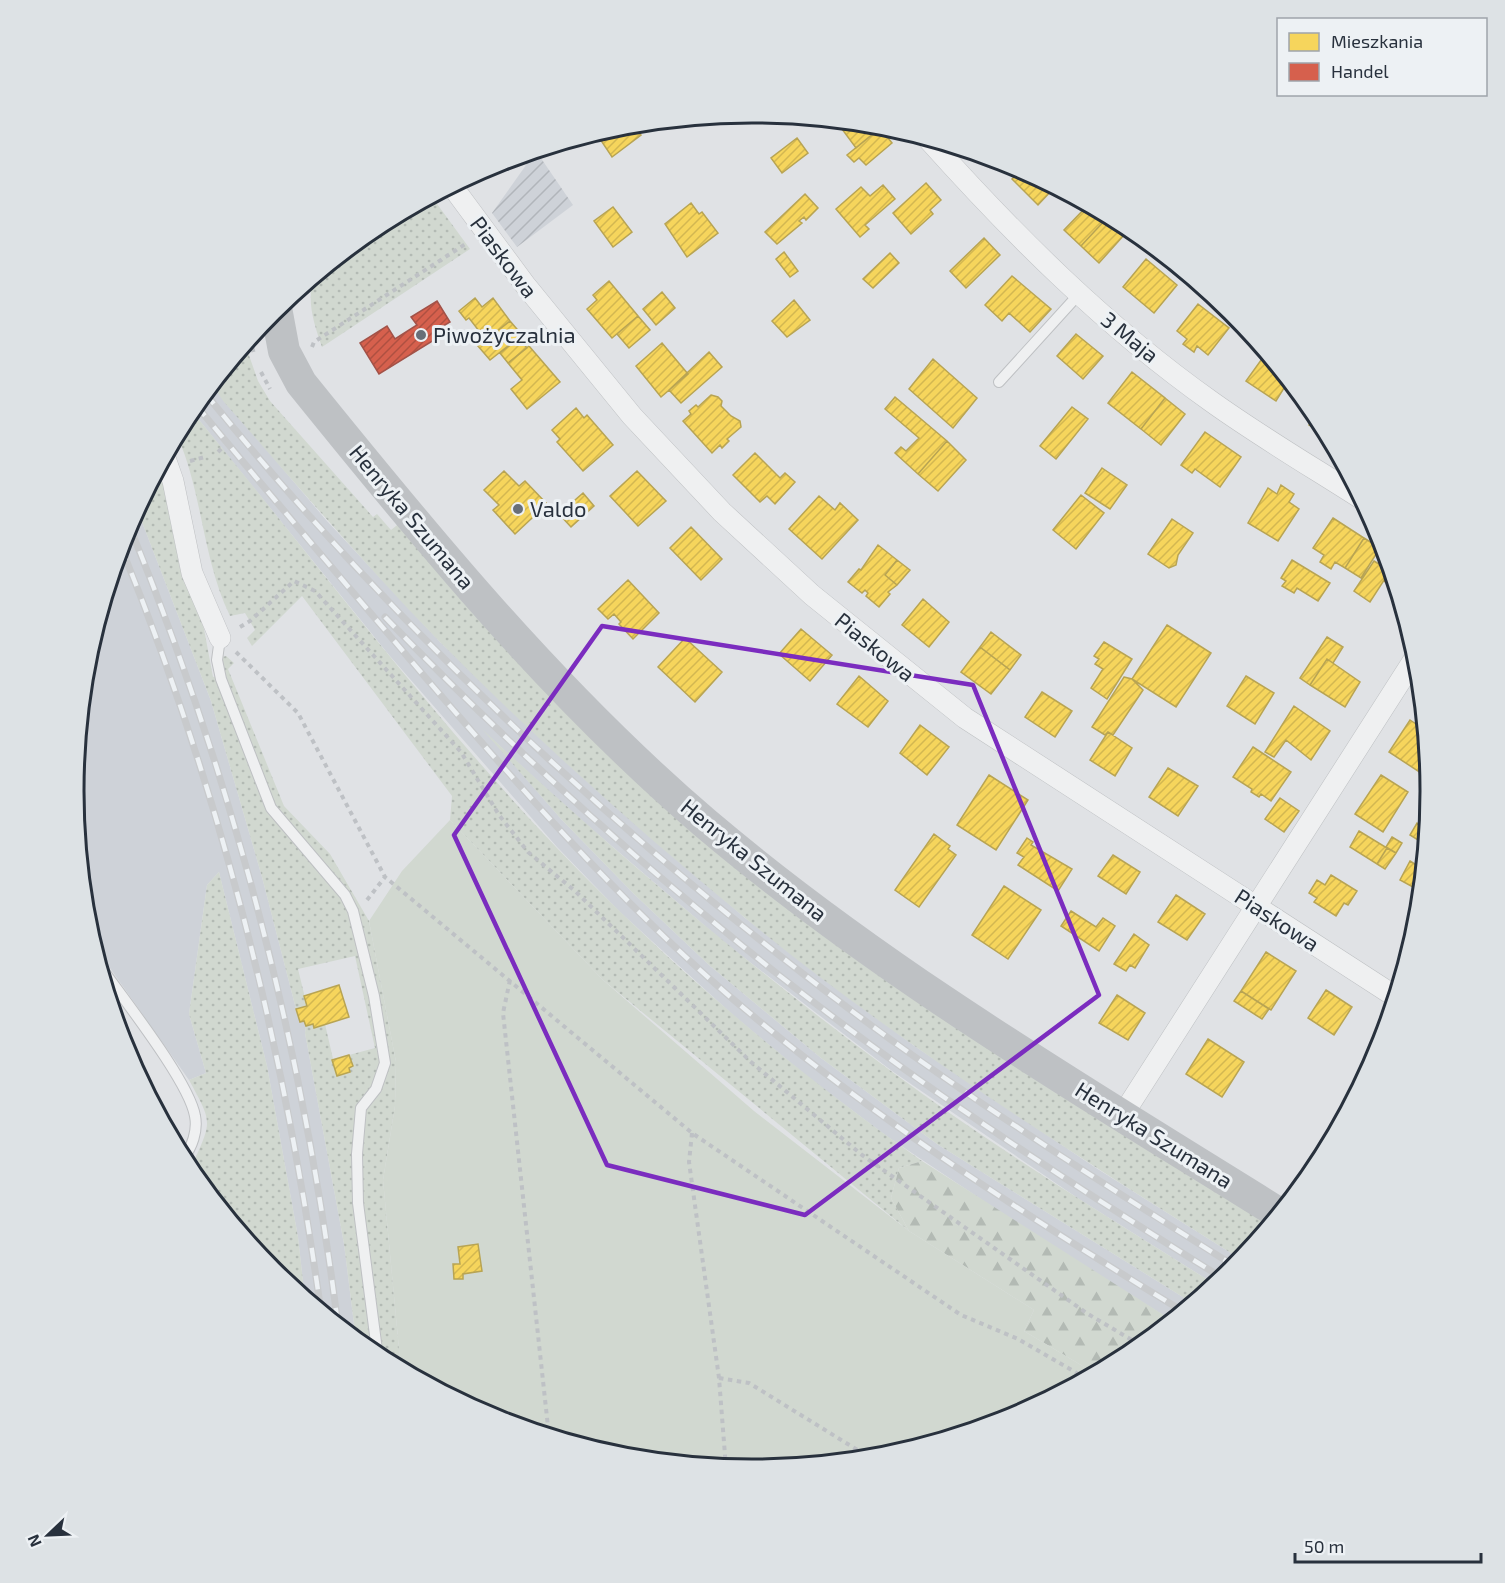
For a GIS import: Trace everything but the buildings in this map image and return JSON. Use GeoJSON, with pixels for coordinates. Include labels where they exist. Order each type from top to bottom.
{"type":"FeatureCollection","features":[{"type":"Feature","properties":{"kind":"street","name":"3 Maja"},"geometry":{"type":"LineString","coordinates":[[938,149],[1009,227],[1079,294],[1212,402],[1349,491]]}},
{"type":"Feature","properties":{"kind":"street","name":"Piaskowa"},"geometry":{"type":"LineString","coordinates":[[457,192],[526,286],[632,416],[714,505],[762,550],[864,638],[965,718],[1390,993]]}},
{"type":"Feature","properties":{"kind":"street","name":"Henryka Szumana"},"geometry":{"type":"LineString","coordinates":[[278,322],[279,333],[291,368],[317,403],[494,614],[612,737],[705,823],[789,890],[929,992],[1273,1210]]}},
{"type":"Feature","properties":{"kind":"street"},"geometry":{"type":"LineString","coordinates":[[168,468],[192,573],[220,638]]}},
{"type":"Feature","properties":{"kind":"street"},"geometry":{"type":"LineString","coordinates":[[1122,1116],[1409,667]]}},
{"type":"Feature","properties":{"kind":"lane"},"geometry":{"type":"LineString","coordinates":[[999,382],[1079,294]]}},
{"type":"Feature","properties":{"kind":"lane"},"geometry":{"type":"LineString","coordinates":[[220,638],[218,660],[221,678],[271,808],[345,895],[353,911],[374,996],[385,1063],[376,1089],[361,1108],[357,1154],[358,1203],[376,1344]]}},
{"type":"Feature","properties":{"kind":"lane"},"geometry":{"type":"LineString","coordinates":[[113,984],[192,1102],[196,1118],[195,1134],[188,1149]]}},
{"type":"Feature","properties":{"kind":"path"},"geometry":{"type":"LineString","coordinates":[[308,356],[314,342],[472,240]]}},
{"type":"Feature","properties":{"kind":"path"},"geometry":{"type":"LineString","coordinates":[[218,452],[222,448]]}},
{"type":"Feature","properties":{"kind":"path"},"geometry":{"type":"LineString","coordinates":[[186,462],[205,457]]}},
{"type":"Feature","properties":{"kind":"path"},"geometry":{"type":"LineString","coordinates":[[1079,1374],[1018,1339],[962,1315],[692,1133],[385,877],[298,713],[220,638],[250,621],[294,581],[315,591],[461,752],[499,815],[528,852],[575,891],[751,1062],[871,1162],[1088,1314],[1133,1341]]}},
{"type":"Feature","properties":{"kind":"path"},"geometry":{"type":"LineString","coordinates":[[353,911],[362,907],[385,877]]}},
{"type":"Feature","properties":{"kind":"path"},"geometry":{"type":"LineString","coordinates":[[510,979],[503,1013],[548,1428]]}},
{"type":"Feature","properties":{"kind":"path"},"geometry":{"type":"LineString","coordinates":[[692,1133],[689,1162],[719,1378],[725,1459]]}},
{"type":"Feature","properties":{"kind":"path"},"geometry":{"type":"LineString","coordinates":[[719,1378],[748,1383],[859,1451]]}},
{"type":"Feature","properties":{"kind":"highlighted area"},"geometry":{"type":"Polygon","coordinates":[[[602,626],[973,685],[1099,995],[805,1215],[607,1165],[454,835],[602,626]]]}},
{"type":"Feature","properties":{"kind":"shaded area"},"geometry":{"type":"Polygon","coordinates":[[[540,157],[573,205],[517,247],[492,213],[528,162],[540,157]]]}},
{"type":"Feature","properties":{"kind":"shaded area"},"geometry":{"type":"Polygon","coordinates":[[[217,391],[326,520],[441,643],[588,781],[745,918],[913,1045],[1096,1168],[1234,1255],[1208,1280],[1079,1199],[892,1071],[725,943],[565,806],[488,735],[562,820],[634,894],[709,965],[821,1058],[937,1144],[1187,1299],[1166,1316],[1045,1242],[888,1137],[809,1078],[733,1015],[620,912],[557,847],[389,655],[198,419],[217,391]]]}},
{"type":"Feature","properties":{"kind":"shaded area"},"geometry":{"type":"Polygon","coordinates":[[[142,521],[211,701],[262,877],[296,1009],[300,1022],[304,1021],[306,1026],[305,1033],[344,1244],[355,1328],[304,1286],[298,1237],[267,1066],[219,872],[207,885],[189,1014],[206,1073],[189,1080],[107,963],[97,922],[85,835],[85,748],[97,661],[119,577],[142,521]]]}},
{"type":"Feature","properties":{"kind":"green space"},"geometry":{"type":"Polygon","coordinates":[[[436,203],[470,249],[322,347],[314,321],[312,289],[346,261],[381,236],[436,203]]]}},
{"type":"Feature","properties":{"kind":"green space"},"geometry":{"type":"Polygon","coordinates":[[[248,353],[258,381],[270,401],[373,517],[377,514],[391,530],[401,522],[585,726],[1266,1218],[1234,1255],[925,1054],[803,964],[627,818],[476,678],[330,524],[217,392],[248,353]]]}},
{"type":"Feature","properties":{"kind":"green space"},"geometry":{"type":"Polygon","coordinates":[[[198,419],[416,688],[557,848],[643,933],[732,1014],[825,1089],[922,1161],[899,1168],[891,1198],[909,1231],[603,980],[450,820],[452,796],[302,596],[252,646],[247,638],[255,630],[245,613],[230,616],[221,594],[181,445],[198,419]]]}},
{"type":"Feature","properties":{"kind":"green space"},"geometry":{"type":"Polygon","coordinates":[[[163,477],[204,629],[213,677],[225,673],[222,657],[226,656],[234,663],[228,669],[284,806],[330,854],[369,921],[396,1062],[395,1106],[383,1180],[400,1359],[355,1328],[344,1244],[305,1033],[306,1026],[313,1024],[314,1028],[325,1024],[337,1076],[350,1072],[349,1068],[353,1066],[349,1055],[375,1048],[355,956],[298,969],[307,1006],[296,1009],[262,877],[211,701],[142,521],[163,477]]]}},
{"type":"Feature","properties":{"kind":"green space"},"geometry":{"type":"Polygon","coordinates":[[[482,729],[580,819],[681,906],[837,1031],[930,1099],[1011,1154],[1208,1280],[1187,1299],[937,1144],[821,1058],[709,965],[634,894],[562,820],[482,729]]]}},
{"type":"Feature","properties":{"kind":"green space"},"geometry":{"type":"Polygon","coordinates":[[[450,820],[603,980],[754,1111],[909,1231],[1034,1310],[1024,1331],[1088,1369],[1008,1409],[967,1425],[926,1437],[840,1454],[796,1459],[752,1460],[709,1459],[665,1454],[579,1437],[538,1425],[497,1409],[457,1391],[400,1359],[383,1180],[395,1106],[396,1062],[369,921],[402,871],[450,820]]]}},
{"type":"Feature","properties":{"kind":"green space"},"geometry":{"type":"Polygon","coordinates":[[[219,872],[267,1066],[298,1237],[304,1286],[250,1232],[195,1159],[207,1122],[206,1114],[189,1080],[206,1073],[189,1014],[207,885],[219,872]]]}},
{"type":"Feature","properties":{"kind":"green space"},"geometry":{"type":"Polygon","coordinates":[[[922,1161],[1166,1316],[1088,1369],[1024,1331],[1034,1310],[909,1231],[891,1198],[899,1168],[922,1161]]]}},
{"type":"Feature","properties":{"kind":"railway"},"geometry":{"type":"LineString","coordinates":[[211,400],[356,567],[436,650],[519,731],[691,884],[781,956],[916,1058],[1052,1150],[1227,1262]]}},
{"type":"Feature","properties":{"kind":"railway"},"geometry":{"type":"LineString","coordinates":[[202,413],[492,755],[605,878],[685,957],[781,1039],[892,1123],[1065,1239],[1177,1307]]}},
{"type":"Feature","properties":{"kind":"railway"},"geometry":{"type":"LineString","coordinates":[[134,538],[167,622],[201,720],[260,919],[285,1019],[306,1121],[324,1223],[336,1314]]}},
{"type":"Feature","properties":{"kind":"railway"},"geometry":{"type":"LineString","coordinates":[[126,559],[157,639],[189,733],[219,828],[245,923],[289,1116],[319,1300]]}},
{"type":"Feature","properties":{"kind":"railway"},"geometry":{"type":"LineString","coordinates":[[385,617],[472,705],[608,832],[702,913],[806,997],[982,1123],[1215,1273]]}},
{"type":"Feature","properties":{"kind":"place","name":"Piwożyczalnia"},"geometry":{"type":"Point","coordinates":[421,335]}},
{"type":"Feature","properties":{"kind":"place","name":"Valdo"},"geometry":{"type":"Point","coordinates":[518,509]}}]}
